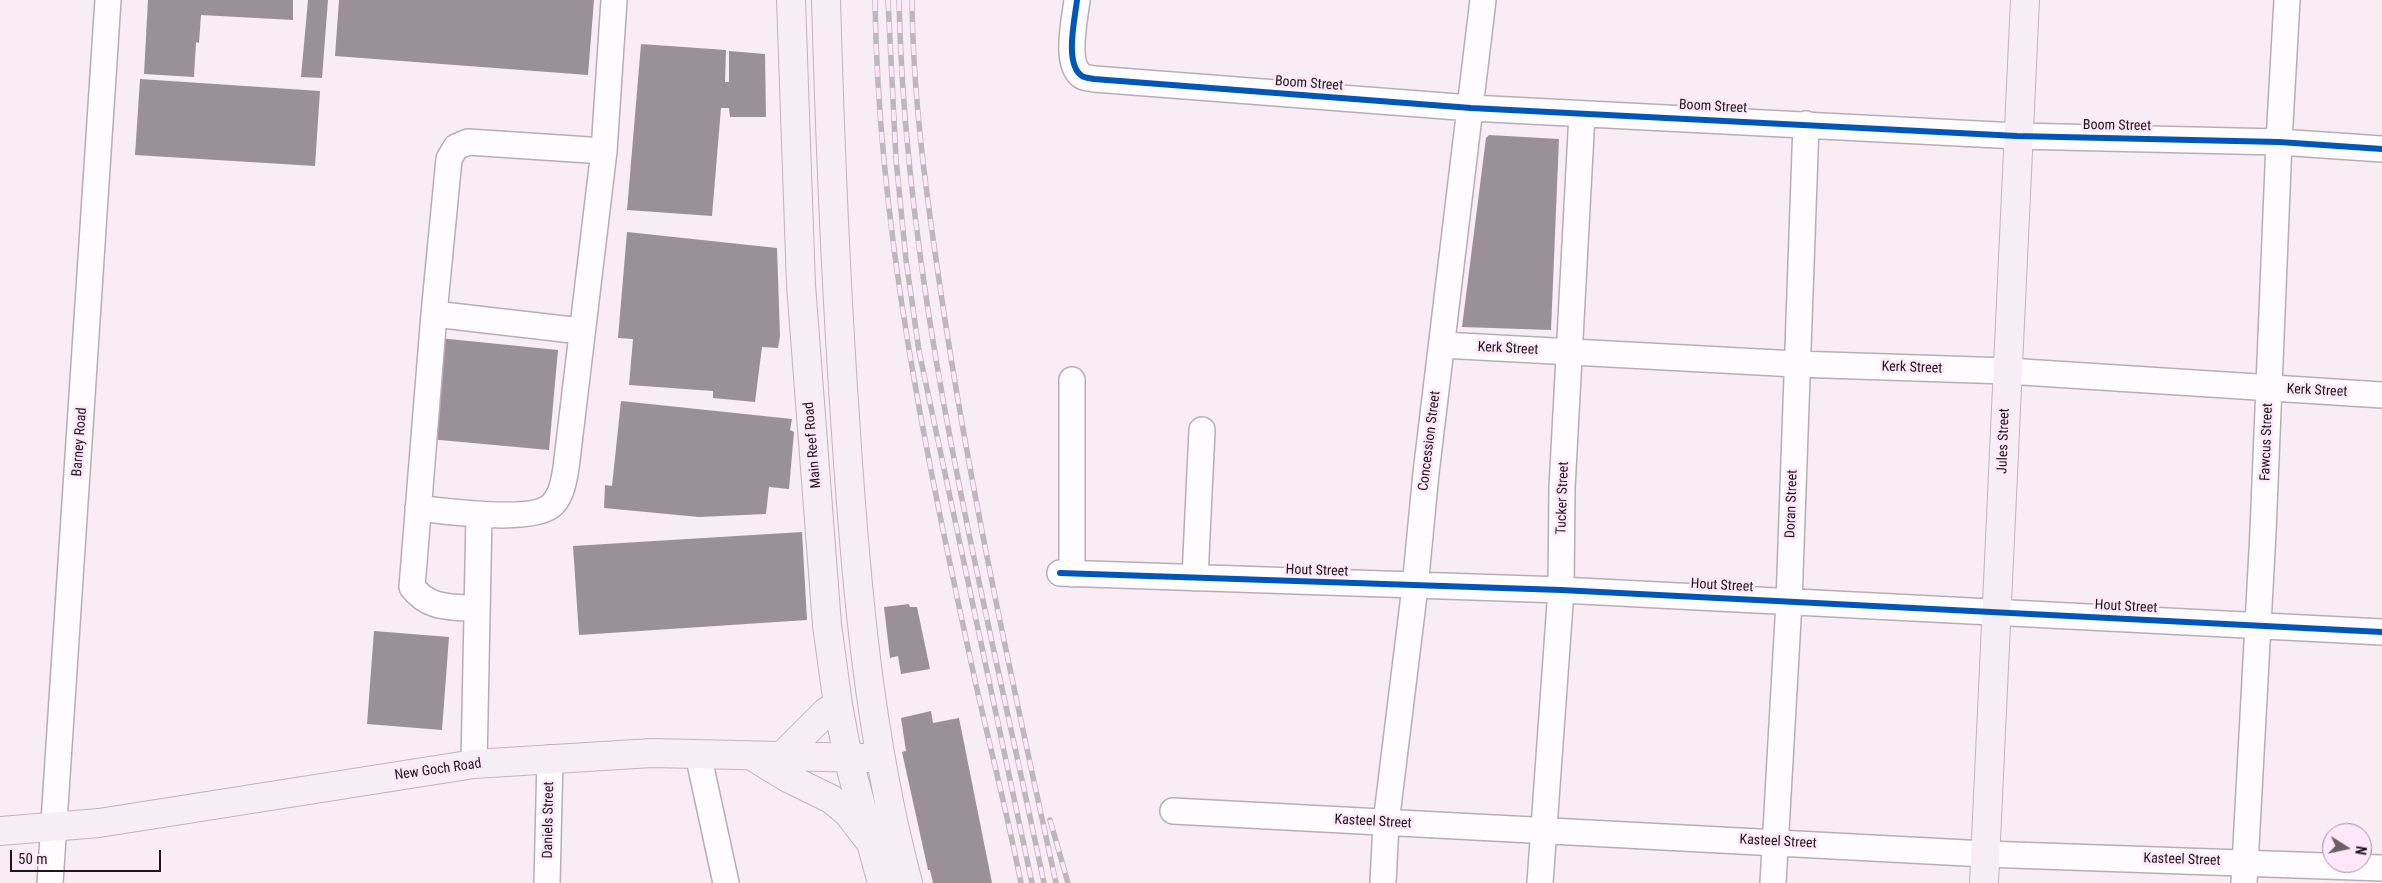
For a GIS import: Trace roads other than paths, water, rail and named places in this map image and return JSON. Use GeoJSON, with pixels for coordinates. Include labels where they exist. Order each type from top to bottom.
{"type":"FeatureCollection","features":[{"type":"Feature","properties":{"kind":"main road","name":"Main Reef Road"},"geometry":{"type":"LineString","coordinates":[[791,0],[801,285],[827,625],[838,705],[848,758],[874,847],[882,883]]}},
{"type":"Feature","properties":{"kind":"main road"},"geometry":{"type":"LineString","coordinates":[[826,0],[834,232],[851,515],[860,609],[880,758],[908,883]]}},
{"type":"Feature","properties":{"kind":"main road","name":"Jules Street"},"geometry":{"type":"LineString","coordinates":[[1984,883],[2017,136],[2025,0]]}},
{"type":"Feature","properties":{"kind":"main road"},"geometry":{"type":"LineString","coordinates":[[782,756],[826,712],[838,705]]}},
{"type":"Feature","properties":{"kind":"main road","name":"New Goch Road"},"geometry":{"type":"LineString","coordinates":[[0,831],[98,823],[474,764],[652,753],[880,758]]}},
{"type":"Feature","properties":{"kind":"main road"},"geometry":{"type":"LineString","coordinates":[[752,756],[788,778],[831,799],[848,813],[874,847]]}},
{"type":"Feature","properties":{"kind":"street","name":"Barney Road"},"geometry":{"type":"LineString","coordinates":[[50,883],[108,0]]}},
{"type":"Feature","properties":{"kind":"street"},"geometry":{"type":"LineString","coordinates":[[418,508],[479,515],[539,512],[553,504],[557,497],[566,468],[604,151],[614,0]]}},
{"type":"Feature","properties":{"kind":"street","name":"Boom Street"},"geometry":{"type":"LineString","coordinates":[[1077,0],[1072,57],[1075,68],[1082,76],[1094,79],[1471,108],[2017,136],[2279,142],[2382,149]]}},
{"type":"Feature","properties":{"kind":"street","name":"Concession Street"},"geometry":{"type":"LineString","coordinates":[[1383,883],[1386,823],[1483,0]]}},
{"type":"Feature","properties":{"kind":"street","name":"Fawcus Street"},"geometry":{"type":"LineString","coordinates":[[2245,872],[2287,0]]}},
{"type":"Feature","properties":{"kind":"street","name":"Tucker Street"},"geometry":{"type":"LineString","coordinates":[[1540,883],[1542,829],[1561,590],[1568,352],[1582,114]]}},
{"type":"Feature","properties":{"kind":"street","name":"Doran Street"},"geometry":{"type":"LineString","coordinates":[[1774,883],[1789,602],[1806,124]]}},
{"type":"Feature","properties":{"kind":"street"},"geometry":{"type":"LineString","coordinates":[[477,609],[432,605],[420,597],[412,587],[434,314],[449,159],[456,147],[468,142],[604,151]]}},
{"type":"Feature","properties":{"kind":"street"},"geometry":{"type":"LineString","coordinates":[[434,314],[581,331]]}},
{"type":"Feature","properties":{"kind":"street","name":"Kerk Street"},"geometry":{"type":"LineString","coordinates":[[1442,345],[1796,364],[2007,371],[2382,395]]}},
{"type":"Feature","properties":{"kind":"street","name":"Hout Street"},"geometry":{"type":"LineString","coordinates":[[1072,380],[1066,574],[1415,587],[1561,590],[2382,632]]}},
{"type":"Feature","properties":{"kind":"street"},"geometry":{"type":"LineString","coordinates":[[1195,578],[1202,430]]}},
{"type":"Feature","properties":{"kind":"street"},"geometry":{"type":"LineString","coordinates":[[474,764],[479,515]]}},
{"type":"Feature","properties":{"kind":"street"},"geometry":{"type":"LineString","coordinates":[[698,754],[726,883]]}},
{"type":"Feature","properties":{"kind":"street","name":"Daniels Street"},"geometry":{"type":"LineString","coordinates":[[548,883],[550,758]]}},
{"type":"Feature","properties":{"kind":"street","name":"Kasteel Street"},"geometry":{"type":"LineString","coordinates":[[1173,811],[1776,842],[2245,872],[2382,868]]}},
{"type":"Feature","properties":{"kind":"railway"},"geometry":{"type":"LineString","coordinates":[[875,0],[878,87],[885,173],[908,345],[940,515],[1021,883]]}},
{"type":"Feature","properties":{"kind":"railway"},"geometry":{"type":"LineString","coordinates":[[888,0],[896,159],[906,260],[919,351],[1032,883]]}},
{"type":"Feature","properties":{"kind":"railway"},"geometry":{"type":"LineString","coordinates":[[899,0],[904,111],[916,222],[932,333],[973,555],[1044,883]]}},
{"type":"Feature","properties":{"kind":"railway"},"geometry":{"type":"LineString","coordinates":[[912,0],[918,113],[936,263],[966,446],[994,592],[1056,883]]}},
{"type":"Feature","properties":{"kind":"railway"},"geometry":{"type":"LineString","coordinates":[[1050,820],[1068,883]]}}]}
